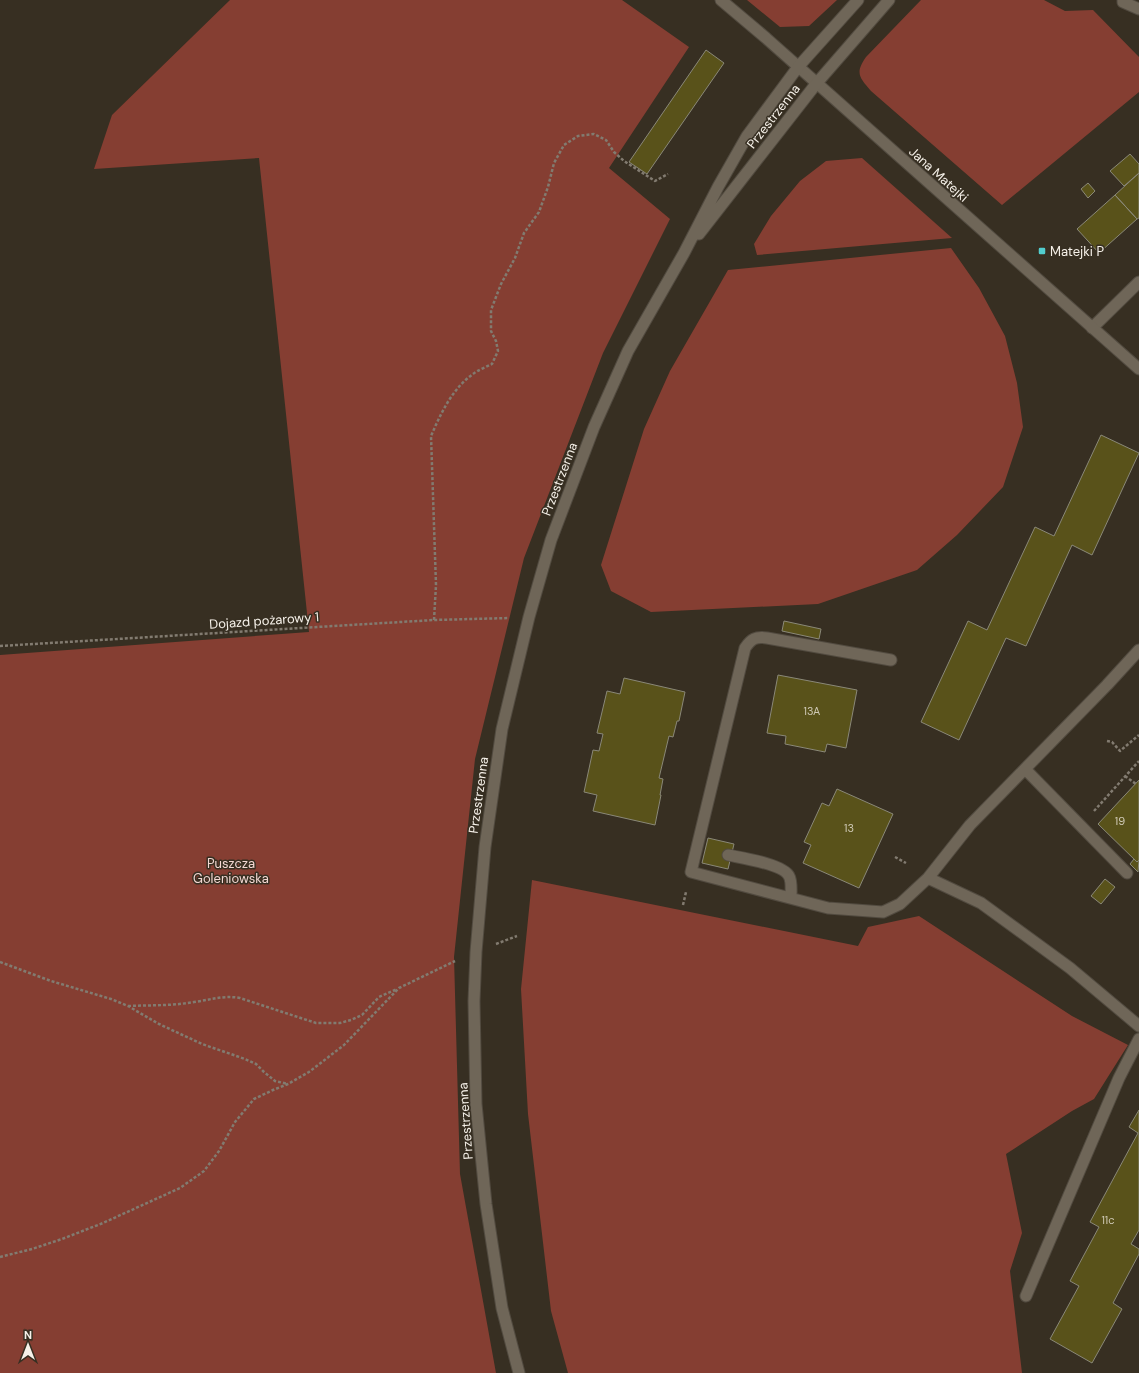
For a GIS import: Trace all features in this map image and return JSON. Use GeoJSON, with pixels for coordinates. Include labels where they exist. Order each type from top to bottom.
{"type":"FeatureCollection","features":[{"type":"Feature","properties":{"kind":"street","name":"Jana Matejki"},"geometry":{"type":"LineString","coordinates":[[721,0],[1139,369]]}},
{"type":"Feature","properties":{"kind":"street","name":"Przestrzenna"},"geometry":{"type":"LineString","coordinates":[[518,1373],[502,1308],[486,1204],[476,1104],[474,1001],[476,952],[484,854],[497,760],[502,729],[529,617],[551,540],[594,427],[628,351],[684,254],[718,187],[748,136],[798,67],[858,0]]}},
{"type":"Feature","properties":{"kind":"street","name":"Przestrzenna"},"geometry":{"type":"LineString","coordinates":[[684,254],[816,84],[889,0]]}},
{"type":"Feature","properties":{"kind":"street"},"geometry":{"type":"LineString","coordinates":[[1121,1],[1139,9]]}},
{"type":"Feature","properties":{"kind":"street"},"geometry":{"type":"LineString","coordinates":[[1092,328],[1139,282]]}},
{"type":"Feature","properties":{"kind":"street"},"geometry":{"type":"LineString","coordinates":[[891,660],[758,637],[750,640],[745,648],[691,872],[791,897],[828,908],[883,912],[900,904],[928,878],[970,825],[1107,685],[1139,650]]}},
{"type":"Feature","properties":{"kind":"street"},"geometry":{"type":"LineString","coordinates":[[1025,769],[1127,873]]}},
{"type":"Feature","properties":{"kind":"street"},"geometry":{"type":"LineString","coordinates":[[728,855],[776,866],[784,870],[789,876],[791,897]]}},
{"type":"Feature","properties":{"kind":"street"},"geometry":{"type":"LineString","coordinates":[[928,878],[981,903],[1070,968],[1139,1026]]}},
{"type":"Feature","properties":{"kind":"street"},"geometry":{"type":"LineString","coordinates":[[1026,1296],[1118,1078],[1139,1039]]}},
{"type":"Feature","properties":{"kind":"path"},"geometry":{"type":"LineString","coordinates":[[434,620],[436,571],[431,436],[440,415],[458,387],[474,373],[492,364],[498,351],[492,331],[492,310],[501,284],[515,258],[524,233],[539,212],[548,187],[554,163],[564,145],[578,136],[594,134],[606,140],[614,152],[624,161],[655,181],[668,174]]}},
{"type":"Feature","properties":{"kind":"path","name":"Dojazd pożarowy 1"},"geometry":{"type":"LineString","coordinates":[[0,646],[434,620],[529,617]]}},
{"type":"Feature","properties":{"kind":"path"},"geometry":{"type":"LineString","coordinates":[[1106,741],[1112,742],[1120,751],[1139,735]]}},
{"type":"Feature","properties":{"kind":"path"},"geometry":{"type":"LineString","coordinates":[[1092,813],[1139,761]]}},
{"type":"Feature","properties":{"kind":"path"},"geometry":{"type":"LineString","coordinates":[[1126,776],[1136,784]]}},
{"type":"Feature","properties":{"kind":"path"},"geometry":{"type":"LineString","coordinates":[[895,858],[906,863]]}},
{"type":"Feature","properties":{"kind":"path"},"geometry":{"type":"LineString","coordinates":[[490,947],[517,936]]}},
{"type":"Feature","properties":{"kind":"path"},"geometry":{"type":"LineString","coordinates":[[128,1006],[193,1002],[230,996],[316,1023],[340,1023],[362,1015],[379,997],[458,960]]}},
{"type":"Feature","properties":{"kind":"path"},"geometry":{"type":"LineString","coordinates":[[0,962],[128,1006],[159,1024],[202,1044],[246,1059],[256,1064],[275,1081],[288,1084]]}},
{"type":"Feature","properties":{"kind":"path"},"geometry":{"type":"LineString","coordinates":[[0,1257],[32,1249],[62,1239],[103,1223],[180,1188],[204,1171],[219,1151],[235,1122],[254,1099],[288,1084],[309,1072],[344,1045],[399,988]]}},
{"type":"Feature","properties":{"kind":"green space","name":"Puszcza Goleniowska"},"geometry":{"type":"Polygon","coordinates":[[[230,0],[622,0],[689,47],[609,168],[670,219],[603,353],[524,558],[475,759],[454,957],[460,1174],[496,1373],[0,1373],[0,655],[309,632],[259,158],[94,169],[112,115],[230,0]]]}},
{"type":"Feature","properties":{"kind":"green space"},"geometry":{"type":"Polygon","coordinates":[[[747,0],[837,0],[809,26],[780,27],[747,0]]]}},
{"type":"Feature","properties":{"kind":"green space"},"geometry":{"type":"Polygon","coordinates":[[[921,0],[1044,0],[1065,11],[1093,10],[1139,57],[1139,92],[1002,205],[871,91],[861,78],[860,67],[866,57],[921,0]]]}},
{"type":"Feature","properties":{"kind":"green space"},"geometry":{"type":"Polygon","coordinates":[[[862,158],[952,238],[757,255],[754,244],[771,216],[800,181],[826,161],[862,158]]]}},
{"type":"Feature","properties":{"kind":"green space"},"geometry":{"type":"Polygon","coordinates":[[[951,248],[979,288],[1005,336],[1017,383],[1023,427],[1003,487],[957,535],[917,570],[818,604],[651,612],[611,591],[601,565],[644,429],[670,371],[728,270],[951,248]]]}},
{"type":"Feature","properties":{"kind":"green space"},"geometry":{"type":"Polygon","coordinates":[[[532,880],[858,946],[868,927],[919,916],[1072,1016],[1128,1045],[1094,1099],[1072,1111],[1006,1154],[1022,1233],[1010,1271],[1022,1373],[568,1373],[551,1311],[528,1114],[521,989],[532,880]]]}},
{"type":"Feature","properties":{"kind":"building"},"geometry":{"type":"Polygon","coordinates":[[[706,50],[724,63],[647,174],[629,162],[706,50]]]}},
{"type":"Feature","properties":{"kind":"building"},"geometry":{"type":"Polygon","coordinates":[[[1130,154],[1139,164],[1139,173],[1124,186],[1110,171],[1130,154]]]}},
{"type":"Feature","properties":{"kind":"building"},"geometry":{"type":"Polygon","coordinates":[[[1139,173],[1139,218],[1137,219],[1115,195],[1139,173]]]}},
{"type":"Feature","properties":{"kind":"building"},"geometry":{"type":"Polygon","coordinates":[[[1088,183],[1095,191],[1088,198],[1081,189],[1088,183]]]}},
{"type":"Feature","properties":{"kind":"building"},"geometry":{"type":"Polygon","coordinates":[[[1115,195],[1137,219],[1099,253],[1077,229],[1115,195]]]}},
{"type":"Feature","properties":{"kind":"building"},"geometry":{"type":"Polygon","coordinates":[[[1101,435],[1139,453],[1092,555],[1072,545],[1026,646],[1006,638],[959,740],[921,722],[968,621],[987,630],[1035,527],[1054,536],[1101,435]]]}},
{"type":"Feature","properties":{"kind":"building"},"geometry":{"type":"Polygon","coordinates":[[[784,621],[821,629],[819,639],[782,631],[784,621]]]}},
{"type":"Feature","properties":{"kind":"building"},"geometry":{"type":"Polygon","coordinates":[[[778,675],[857,690],[846,748],[827,744],[825,752],[785,744],[786,736],[767,733],[778,675]]]}},
{"type":"Feature","properties":{"kind":"building"},"geometry":{"type":"Polygon","coordinates":[[[624,678],[685,692],[679,721],[677,721],[673,737],[669,736],[659,778],[663,779],[655,825],[593,811],[597,795],[584,792],[593,750],[599,751],[603,734],[597,733],[607,691],[620,694],[624,678]]]}},
{"type":"Feature","properties":{"kind":"building"},"geometry":{"type":"Polygon","coordinates":[[[1139,780],[1139,860],[1137,862],[1098,824],[1139,780]]]}},
{"type":"Feature","properties":{"kind":"building"},"geometry":{"type":"Polygon","coordinates":[[[837,789],[893,814],[859,888],[803,863],[811,845],[804,842],[822,803],[829,806],[837,789]]]}},
{"type":"Feature","properties":{"kind":"building"},"geometry":{"type":"Polygon","coordinates":[[[708,838],[734,844],[728,869],[702,863],[708,838]]]}},
{"type":"Feature","properties":{"kind":"building"},"geometry":{"type":"Polygon","coordinates":[[[1134,859],[1137,862],[1139,860],[1138,872],[1130,864],[1134,859]]]}},
{"type":"Feature","properties":{"kind":"building"},"geometry":{"type":"Polygon","coordinates":[[[1105,879],[1115,887],[1101,904],[1091,896],[1105,879]]]}},
{"type":"Feature","properties":{"kind":"building"},"geometry":{"type":"Polygon","coordinates":[[[1139,1110],[1139,1230],[1131,1244],[1139,1249],[1139,1254],[1113,1303],[1122,1309],[1092,1363],[1050,1339],[1079,1286],[1070,1281],[1099,1227],[1090,1222],[1138,1133],[1129,1127],[1139,1110]]]}},
{"type":"Feature","properties":{"kind":"place","name":"Matejki P"},"geometry":{"type":"Point","coordinates":[1042,251]}}]}
